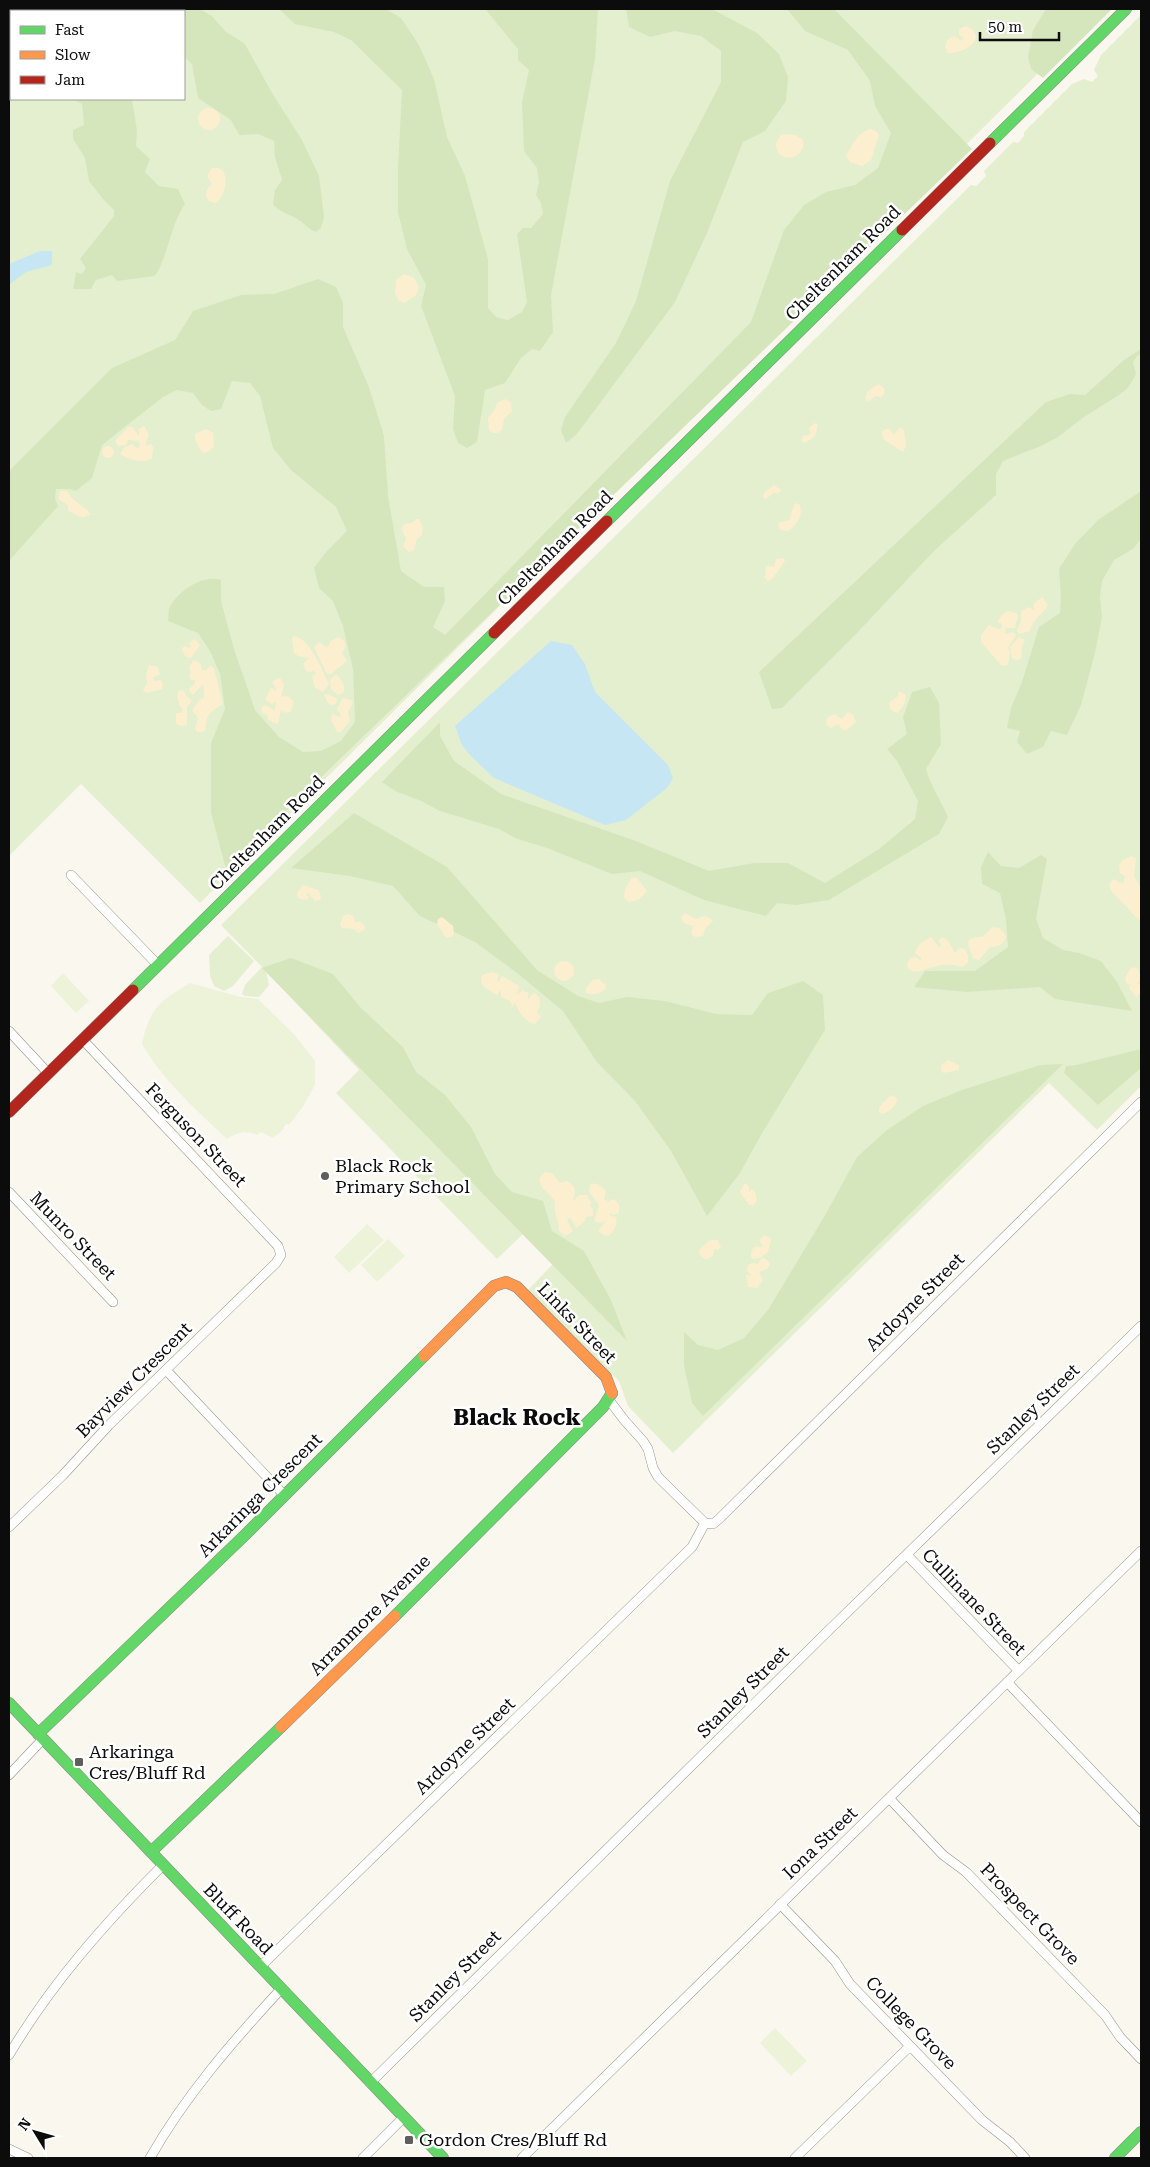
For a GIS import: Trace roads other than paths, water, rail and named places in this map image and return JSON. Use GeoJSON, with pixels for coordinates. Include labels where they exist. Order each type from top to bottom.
{"type":"FeatureCollection","features":[{"type":"Feature","properties":{"kind":"street","name":"Cheltenham Road"},"geometry":{"type":"LineString","coordinates":[[9,1112],[1126,9]]}},
{"type":"Feature","properties":{"kind":"street"},"geometry":{"type":"LineString","coordinates":[[71,875],[158,964]]}},
{"type":"Feature","properties":{"kind":"street"},"geometry":{"type":"LineString","coordinates":[[9,1031],[48,1073]]}},
{"type":"Feature","properties":{"kind":"street","name":"Ferguson Street"},"geometry":{"type":"LineString","coordinates":[[82,1039],[278,1246],[281,1255]]}},
{"type":"Feature","properties":{"kind":"street","name":"Ardoyne Street"},"geometry":{"type":"LineString","coordinates":[[260,1967],[702,1539],[708,1524],[719,1519],[1141,1102]]}},
{"type":"Feature","properties":{"kind":"street","name":"Munro Street"},"geometry":{"type":"LineString","coordinates":[[9,1192],[114,1302]]}},
{"type":"Feature","properties":{"kind":"street","name":"Bayview Crescent"},"geometry":{"type":"LineString","coordinates":[[9,1527],[63,1475],[109,1425],[276,1263],[281,1255]]}},
{"type":"Feature","properties":{"kind":"street","name":"Links Street"},"geometry":{"type":"LineString","coordinates":[[506,1282],[517,1287],[606,1377],[612,1389],[606,1403]]}},
{"type":"Feature","properties":{"kind":"street","name":"Arkaringa Crescent"},"geometry":{"type":"LineString","coordinates":[[9,1774],[41,1737],[494,1286],[506,1282]]}},
{"type":"Feature","properties":{"kind":"street","name":"Stanley Street"},"geometry":{"type":"LineString","coordinates":[[370,2082],[1141,1326]]}},
{"type":"Feature","properties":{"kind":"street"},"geometry":{"type":"LineString","coordinates":[[166,1370],[285,1496]]}},
{"type":"Feature","properties":{"kind":"street"},"geometry":{"type":"LineString","coordinates":[[606,1403],[643,1440],[658,1477],[708,1524]]}},
{"type":"Feature","properties":{"kind":"street","name":"Arranmore Avenue"},"geometry":{"type":"LineString","coordinates":[[151,1852],[369,1642],[606,1403]]}},
{"type":"Feature","properties":{"kind":"street","name":"Iona Street"},"geometry":{"type":"LineString","coordinates":[[522,2158],[1141,1551]]}},
{"type":"Feature","properties":{"kind":"street","name":"Cullinane Street"},"geometry":{"type":"LineString","coordinates":[[907,1555],[1019,1671]]}},
{"type":"Feature","properties":{"kind":"street","name":"Cullinane Street"},"geometry":{"type":"LineString","coordinates":[[1007,1682],[1141,1822]]}},
{"type":"Feature","properties":{"kind":"street","name":"Bluff Road"},"geometry":{"type":"LineString","coordinates":[[9,1703],[443,2158]]}},
{"type":"Feature","properties":{"kind":"street","name":"Prospect Grove"},"geometry":{"type":"LineString","coordinates":[[889,1798],[943,1855],[966,1872],[1105,2015],[1120,2037],[1141,2059]]}},
{"type":"Feature","properties":{"kind":"street"},"geometry":{"type":"LineString","coordinates":[[9,2055],[40,2007],[72,1963],[119,1909],[163,1865]]}},
{"type":"Feature","properties":{"kind":"street","name":"College Grove"},"geometry":{"type":"LineString","coordinates":[[780,1904],[836,1961],[850,1984],[910,2046],[982,2120],[1010,2142],[1026,2158]]}},
{"type":"Feature","properties":{"kind":"street"},"geometry":{"type":"LineString","coordinates":[[150,2158],[180,2110],[203,2079],[281,1989]]}},
{"type":"Feature","properties":{"kind":"street"},"geometry":{"type":"LineString","coordinates":[[795,2158],[910,2046]]}},
{"type":"Feature","properties":{"kind":"street"},"geometry":{"type":"LineString","coordinates":[[363,2158],[404,2117]]}},
{"type":"Feature","properties":{"kind":"street"},"geometry":{"type":"LineString","coordinates":[[1115,2158],[1141,2132]]}},
{"type":"Feature","properties":{"kind":"street"},"geometry":{"type":"LineString","coordinates":[[9,2149],[28,2158]]}},
{"type":"Feature","properties":{"kind":"water"},"geometry":{"type":"Polygon","coordinates":[[[40,251],[52,251],[52,265],[26,272],[9,285],[9,264],[40,251]]]}},
{"type":"Feature","properties":{"kind":"water"},"geometry":{"type":"Polygon","coordinates":[[[551,641],[572,645],[585,664],[595,692],[668,765],[673,778],[667,788],[626,820],[605,825],[494,778],[462,745],[455,726],[551,641]]]}},
{"type":"Feature","properties":{"kind":"place","name":"Black Rock Primary School"},"geometry":{"type":"Point","coordinates":[325,1176]}},
{"type":"Feature","properties":{"kind":"place","name":"Arkaringa Cres/Bluff Rd"},"geometry":{"type":"Point","coordinates":[79,1762]}},
{"type":"Feature","properties":{"kind":"place","name":"Gordon Cres/Bluff Rd"},"geometry":{"type":"Point","coordinates":[409,2140]}},
{"type":"Feature","properties":{"kind":"district","name":"Black Rock"},"geometry":{"type":"Point","coordinates":[517,1417]}}]}
